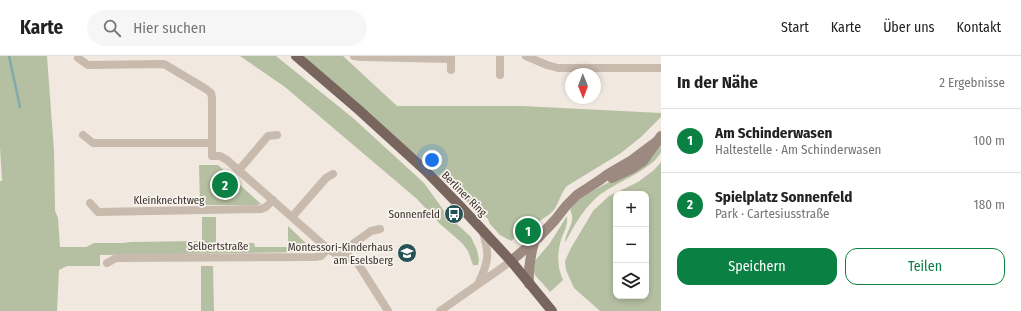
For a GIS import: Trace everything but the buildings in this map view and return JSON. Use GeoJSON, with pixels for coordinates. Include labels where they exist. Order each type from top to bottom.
{"type":"FeatureCollection","features":[{"type":"Feature","properties":{"kind":"main road","name":"Berliner Ring"},"geometry":{"type":"LineString","coordinates":[[296,56],[359,110],[426,171],[511,261],[552,311]]}},
{"type":"Feature","properties":{"kind":"street"},"geometry":{"type":"LineString","coordinates":[[354,56],[451,57],[451,70]]}},
{"type":"Feature","properties":{"kind":"street"},"geometry":{"type":"LineString","coordinates":[[500,56],[500,74]]}},
{"type":"Feature","properties":{"kind":"street"},"geometry":{"type":"LineString","coordinates":[[526,56],[558,68],[661,68]]}},
{"type":"Feature","properties":{"kind":"street"},"geometry":{"type":"LineString","coordinates":[[78,58],[88,65],[164,64],[211,93],[212,156],[220,156],[240,170],[328,249],[337,255],[347,257],[357,262],[388,311]]}},
{"type":"Feature","properties":{"kind":"street"},"geometry":{"type":"LineString","coordinates":[[83,135],[93,143],[212,143]]}},
{"type":"Feature","properties":{"kind":"street"},"geometry":{"type":"LineString","coordinates":[[240,170],[268,136],[277,135]]}},
{"type":"Feature","properties":{"kind":"street"},"geometry":{"type":"LineString","coordinates":[[440,311],[511,261],[534,242],[577,195],[632,160],[659,139]]}},
{"type":"Feature","properties":{"kind":"street"},"geometry":{"type":"LineString","coordinates":[[292,217],[326,178],[332,174]]}},
{"type":"Feature","properties":{"kind":"street","name":"Kleinknechtweg"},"geometry":{"type":"LineString","coordinates":[[90,203],[98,212],[208,211],[261,209],[266,207],[273,200]]}},
{"type":"Feature","properties":{"kind":"street"},"geometry":{"type":"LineString","coordinates":[[478,285],[486,270],[488,255],[481,228]]}},
{"type":"Feature","properties":{"kind":"street"},"geometry":{"type":"LineString","coordinates":[[347,257],[350,246],[371,231],[380,229]]}},
{"type":"Feature","properties":{"kind":"street"},"geometry":{"type":"LineString","coordinates":[[529,284],[529,261],[534,242]]}},
{"type":"Feature","properties":{"kind":"street","name":"Selbertstraße"},"geometry":{"type":"LineString","coordinates":[[107,263],[116,258],[315,257],[321,256],[328,249]]}},
{"type":"Feature","properties":{"kind":"green space"},"geometry":{"type":"Polygon","coordinates":[[[0,56],[47,56],[54,151],[55,211],[58,218],[60,247],[86,247],[94,243],[202,241],[202,217],[216,217],[216,244],[254,243],[255,247],[288,247],[288,226],[313,250],[309,252],[100,255],[100,266],[67,266],[59,270],[57,311],[0,311],[0,181],[2,181],[0,147],[0,56]]]}},
{"type":"Feature","properties":{"kind":"green space"},"geometry":{"type":"Polygon","coordinates":[[[240,56],[276,56],[353,118],[424,183],[447,215],[471,237],[477,250],[479,260],[478,265],[473,265],[468,251],[462,243],[440,224],[417,199],[285,87],[240,56]]]}},
{"type":"Feature","properties":{"kind":"green space"},"geometry":{"type":"Polygon","coordinates":[[[303,56],[343,56],[397,106],[522,106],[661,113],[661,117],[641,137],[621,153],[567,186],[553,211],[511,241],[500,235],[490,224],[488,219],[475,207],[467,202],[370,113],[303,56]]]}},
{"type":"Feature","properties":{"kind":"green space"},"geometry":{"type":"Polygon","coordinates":[[[661,143],[661,152],[657,159],[650,165],[611,187],[591,203],[571,231],[565,243],[572,219],[570,210],[574,205],[588,194],[622,173],[661,143]]]}},
{"type":"Feature","properties":{"kind":"green space"},"geometry":{"type":"Polygon","coordinates":[[[661,162],[661,311],[600,311],[574,288],[566,270],[565,261],[593,211],[613,194],[613,299],[649,299],[649,191],[619,191],[638,182],[654,170],[661,162]]]}},
{"type":"Feature","properties":{"kind":"green space"},"geometry":{"type":"Polygon","coordinates":[[[199,165],[218,165],[261,204],[200,205],[199,165]]]}},
{"type":"Feature","properties":{"kind":"green space"},"geometry":{"type":"Polygon","coordinates":[[[567,216],[558,255],[563,280],[550,292],[535,275],[533,268],[534,262],[550,243],[567,216]]]}},
{"type":"Feature","properties":{"kind":"green space"},"geometry":{"type":"Polygon","coordinates":[[[201,266],[213,266],[214,311],[201,311],[201,266]]]}},
{"type":"Feature","properties":{"kind":"waterway"},"geometry":{"type":"LineString","coordinates":[[9,56],[20,107]]}},
{"type":"Feature","properties":{"kind":"place","name":"Spielplatz Sonnenfeld"},"geometry":{"type":"Point","coordinates":[225,185]}},
{"type":"Feature","properties":{"kind":"place","name":"Sonnenfeld"},"geometry":{"type":"Point","coordinates":[454,214]}},
{"type":"Feature","properties":{"kind":"place","name":"Am Schinderwasen"},"geometry":{"type":"Point","coordinates":[528,231]}},
{"type":"Feature","properties":{"kind":"place","name":"Montessori-Kinderhaus am Eselsberg"},"geometry":{"type":"Point","coordinates":[407,253]}}]}
